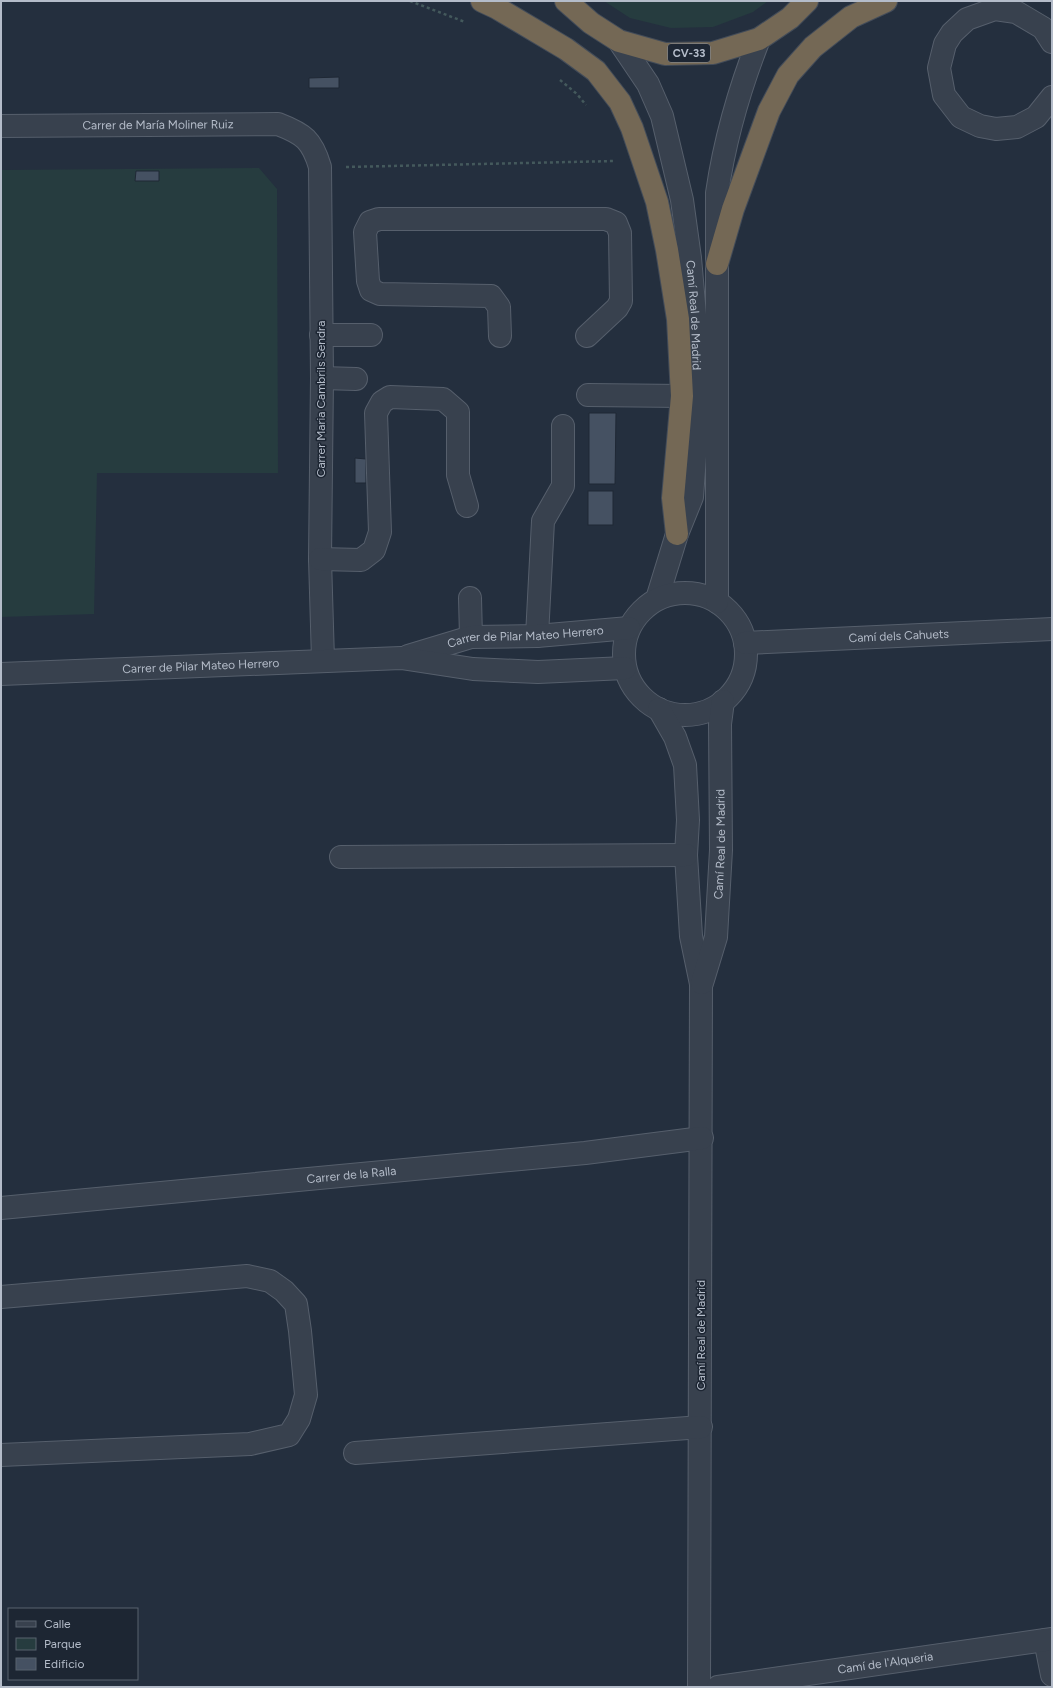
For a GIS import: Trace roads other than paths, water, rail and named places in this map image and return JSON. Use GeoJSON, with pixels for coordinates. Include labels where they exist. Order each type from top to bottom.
{"type":"FeatureCollection","features":[{"type":"Feature","properties":{"kind":"highway"},"geometry":{"type":"LineString","coordinates":[[482,1],[497,8],[566,49],[596,71],[620,102],[632,128],[657,202],[667,250],[678,319],[682,396],[673,498],[677,534]]}},
{"type":"Feature","properties":{"kind":"highway","name":"CV-33"},"geometry":{"type":"LineString","coordinates":[[566,1],[591,23],[619,40],[665,54],[713,53],[759,39],[790,18],[807,1]]}},
{"type":"Feature","properties":{"kind":"highway"},"geometry":{"type":"LineString","coordinates":[[717,264],[733,209],[769,111],[788,75],[813,47],[851,17],[886,1]]}},
{"type":"Feature","properties":{"kind":"street"},"geometry":{"type":"LineString","coordinates":[[1050,102],[1036,117],[1017,127],[996,129],[980,126],[962,117],[944,95],[939,68],[945,44],[952,33],[967,19],[995,10],[1016,12],[1043,28],[1052,42]]}},
{"type":"Feature","properties":{"kind":"street","name":"Camí Real de Madrid"},"geometry":{"type":"LineString","coordinates":[[717,602],[717,193],[723,152],[739,96],[759,39]]}},
{"type":"Feature","properties":{"kind":"street","name":"Camí Real de Madrid"},"geometry":{"type":"LineString","coordinates":[[619,40],[648,84],[662,116],[682,200],[690,258],[695,315],[698,415],[692,497],[677,534],[657,599]]}},
{"type":"Feature","properties":{"kind":"street","name":"Carrer de María Moliner Ruiz"},"geometry":{"type":"LineString","coordinates":[[1,126],[278,124],[296,131],[309,141]]}},
{"type":"Feature","properties":{"kind":"street","name":"Carrer Maria Cambrils Sendra"},"geometry":{"type":"LineString","coordinates":[[309,141],[320,167],[322,335],[320,559],[323,660]]}},
{"type":"Feature","properties":{"kind":"street"},"geometry":{"type":"LineString","coordinates":[[500,336],[499,307],[491,296],[380,294],[371,290],[368,282],[365,232],[370,222],[380,219],[606,219],[616,223],[620,233],[621,301],[617,308],[587,336]]}},
{"type":"Feature","properties":{"kind":"street"},"geometry":{"type":"LineString","coordinates":[[322,335],[371,335]]}},
{"type":"Feature","properties":{"kind":"street"},"geometry":{"type":"LineString","coordinates":[[322,378],[356,379]]}},
{"type":"Feature","properties":{"kind":"street"},"geometry":{"type":"LineString","coordinates":[[588,395],[682,396]]}},
{"type":"Feature","properties":{"kind":"street"},"geometry":{"type":"LineString","coordinates":[[320,559],[361,560],[374,550],[380,532],[376,413],[382,402],[390,397],[443,399],[458,412],[458,475],[467,506]]}},
{"type":"Feature","properties":{"kind":"street"},"geometry":{"type":"LineString","coordinates":[[537,636],[542,522],[563,486],[563,426]]}},
{"type":"Feature","properties":{"kind":"street"},"geometry":{"type":"LineString","coordinates":[[670,594],[700,594],[717,602],[727,609],[736,619],[742,631],[745,643],[746,661],[741,678],[733,691],[723,702],[694,714],[677,714],[659,709],[644,700],[633,686],[625,668],[624,646],[629,628],[640,612],[657,599],[670,594]]}},
{"type":"Feature","properties":{"kind":"street"},"geometry":{"type":"LineString","coordinates":[[470,598],[471,637]]}},
{"type":"Feature","properties":{"kind":"street","name":"Carrer de Pilar Mateo Herrero"},"geometry":{"type":"LineString","coordinates":[[401,658],[471,637],[537,636],[629,628]]}},
{"type":"Feature","properties":{"kind":"street","name":"Camí dels Cahuets"},"geometry":{"type":"LineString","coordinates":[[745,643],[1052,629]]}},
{"type":"Feature","properties":{"kind":"street","name":"Carrer de Pilar Mateo Herrero"},"geometry":{"type":"LineString","coordinates":[[1,674],[401,658],[473,669],[538,672],[625,668]]}},
{"type":"Feature","properties":{"kind":"street","name":"Camí Real de Madrid"},"geometry":{"type":"LineString","coordinates":[[702,984],[716,937],[721,850],[720,724],[723,702]]}},
{"type":"Feature","properties":{"kind":"street","name":"Camí Real de Madrid"},"geometry":{"type":"LineString","coordinates":[[659,709],[675,737],[685,765],[688,820],[686,855],[691,936],[702,984],[699,1687]]}},
{"type":"Feature","properties":{"kind":"street"},"geometry":{"type":"LineString","coordinates":[[340,857],[686,855]]}},
{"type":"Feature","properties":{"kind":"street","name":"Carrer de la Ralla"},"geometry":{"type":"LineString","coordinates":[[1,1208],[585,1153],[702,1138]]}},
{"type":"Feature","properties":{"kind":"street"},"geometry":{"type":"LineString","coordinates":[[1,1298],[247,1276],[270,1281],[284,1291],[296,1304],[306,1395],[299,1419],[289,1435],[250,1444],[1,1455]]}},
{"type":"Feature","properties":{"kind":"street"},"geometry":{"type":"LineString","coordinates":[[355,1453],[701,1427]]}},
{"type":"Feature","properties":{"kind":"street"},"geometry":{"type":"LineString","coordinates":[[1049,1640],[1052,1675]]}},
{"type":"Feature","properties":{"kind":"street","name":"Camí de l'Alqueria"},"geometry":{"type":"LineString","coordinates":[[718,1687],[1049,1640]]}}]}
